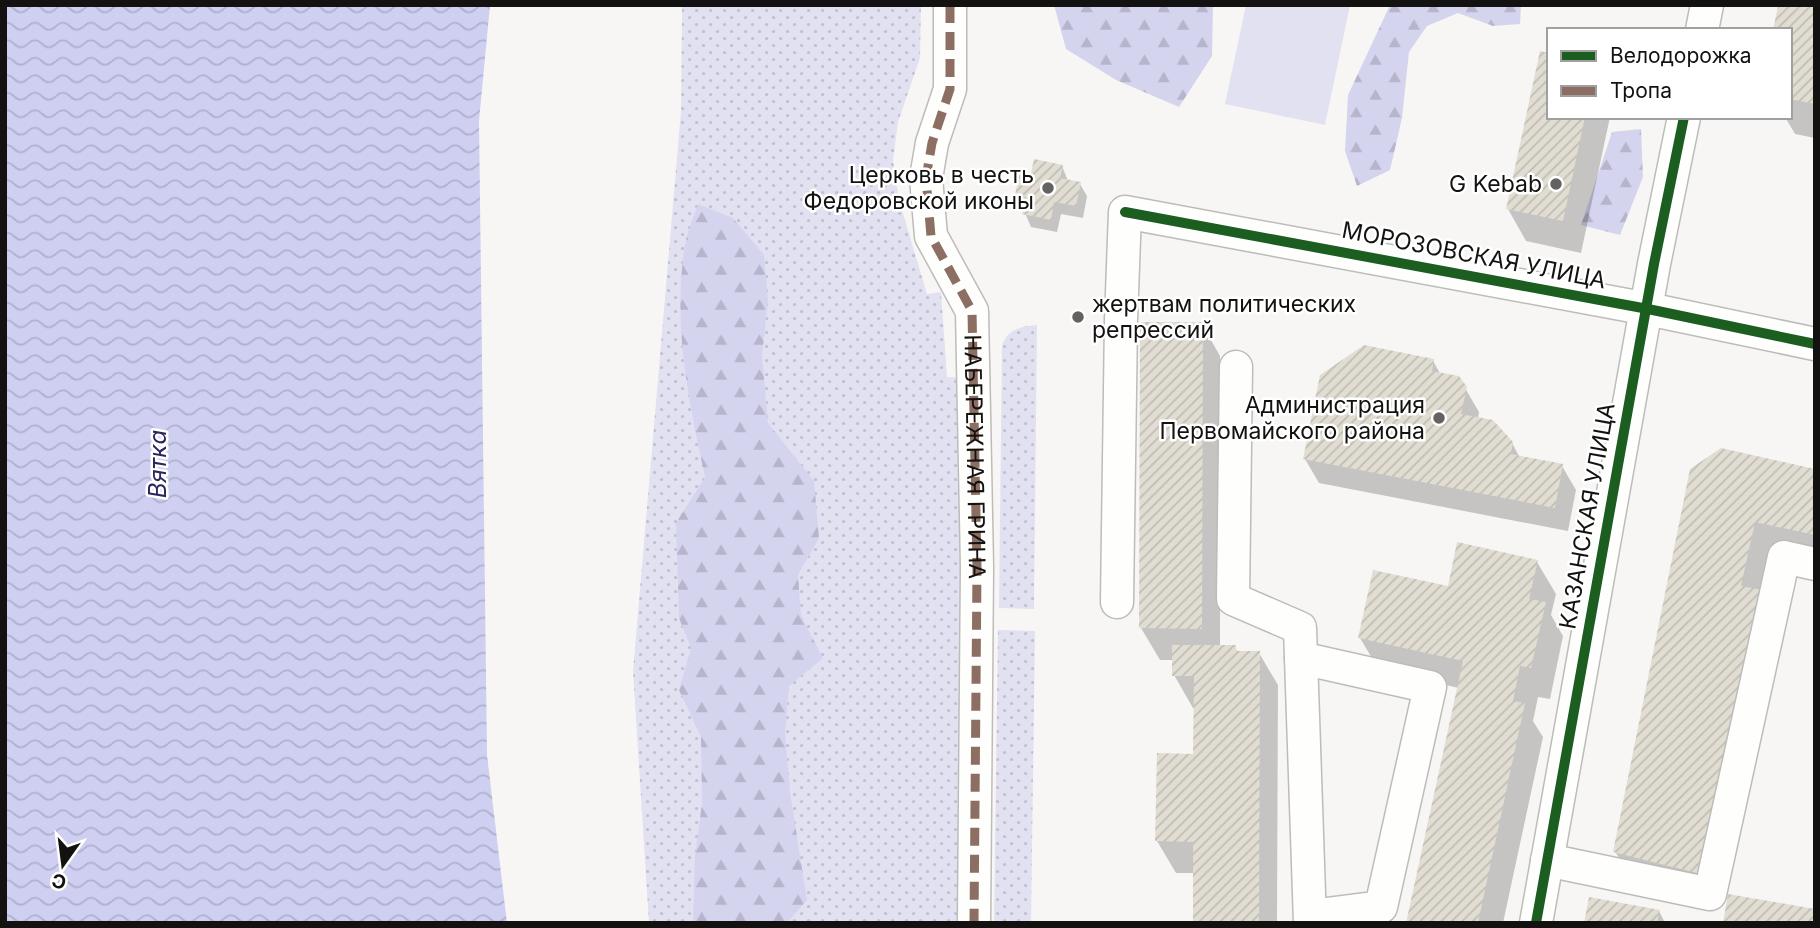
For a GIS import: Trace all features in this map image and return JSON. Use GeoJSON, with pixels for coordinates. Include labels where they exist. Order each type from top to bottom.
{"type":"FeatureCollection","features":[{"type":"Feature","properties":{"kind":"street","name":"НАБЕРЕЖНАЯ ГРИНА"},"geometry":{"type":"LineString","coordinates":[[950,5],[950,89],[932,143],[926,178],[931,236],[972,312],[977,568],[974,923]]}},
{"type":"Feature","properties":{"kind":"street"},"geometry":{"type":"LineString","coordinates":[[1702,28],[1707,5]]}},
{"type":"Feature","properties":{"kind":"street","name":"КАЗАНСКАЯ УЛИЦА"},"geometry":{"type":"LineString","coordinates":[[1536,923],[1654,264],[1684,119]]}},
{"type":"Feature","properties":{"kind":"street","name":"МОРОЗОВСКАЯ УЛИЦА"},"geometry":{"type":"LineString","coordinates":[[1117,603],[1125,212],[1648,309],[1815,344]]}},
{"type":"Feature","properties":{"kind":"street"},"geometry":{"type":"LineString","coordinates":[[1236,367],[1233,599],[1300,628],[1301,658],[1310,920],[1381,907],[1430,687],[1301,658]]}},
{"type":"Feature","properties":{"kind":"street"},"geometry":{"type":"LineString","coordinates":[[1547,860],[1710,894],[1784,557],[1815,564]]}},
{"type":"Feature","properties":{"kind":"shaded area"},"geometry":{"type":"Polygon","coordinates":[[[682,5],[921,5],[920,58],[898,122],[893,160],[899,200],[927,294],[941,292],[947,377],[966,378],[957,923],[649,923],[633,671],[681,111],[682,5]]]}},
{"type":"Feature","properties":{"kind":"shaded area"},"geometry":{"type":"Polygon","coordinates":[[[1246,5],[1350,5],[1325,125],[1225,104],[1246,5]]]}},
{"type":"Feature","properties":{"kind":"shaded area"},"geometry":{"type":"Polygon","coordinates":[[[1037,325],[1034,609],[999,608],[1002,346],[1011,332],[1037,325]]]}},
{"type":"Feature","properties":{"kind":"shaded area"},"geometry":{"type":"Polygon","coordinates":[[[998,630],[1035,631],[1031,923],[994,923],[998,630]]]}},
{"type":"Feature","properties":{"kind":"green space"},"geometry":{"type":"Polygon","coordinates":[[[1054,5],[1213,5],[1212,56],[1179,107],[1116,80],[1066,49],[1054,5]]]}},
{"type":"Feature","properties":{"kind":"green space"},"geometry":{"type":"Polygon","coordinates":[[[1390,5],[1521,5],[1520,24],[1493,26],[1458,13],[1427,26],[1409,52],[1402,118],[1390,170],[1357,186],[1345,151],[1348,95],[1390,5]]]}},
{"type":"Feature","properties":{"kind":"green space"},"geometry":{"type":"Polygon","coordinates":[[[1641,129],[1643,177],[1620,235],[1581,225],[1612,132],[1641,129]]]}},
{"type":"Feature","properties":{"kind":"green space"},"geometry":{"type":"Polygon","coordinates":[[[698,204],[733,218],[764,255],[768,300],[762,356],[768,423],[814,481],[819,538],[798,575],[801,616],[823,658],[789,686],[785,733],[790,792],[807,900],[787,923],[693,923],[695,857],[702,803],[701,737],[679,690],[691,648],[679,618],[676,523],[705,477],[688,393],[680,309],[685,245],[698,204]]]}},
{"type":"Feature","properties":{"kind":"water","name":"Вятка"},"geometry":{"type":"Polygon","coordinates":[[[5,5],[490,5],[479,121],[487,755],[507,923],[5,923],[5,5]]]}},
{"type":"Feature","properties":{"kind":"building"},"geometry":{"type":"Polygon","coordinates":[[[1815,5],[1815,104],[1792,99],[1792,28],[1773,28],[1778,6],[1815,5]]]}},
{"type":"Feature","properties":{"kind":"building"},"geometry":{"type":"Polygon","coordinates":[[[1540,51],[1547,53],[1547,119],[1585,119],[1563,221],[1506,209],[1540,51]]]}},
{"type":"Feature","properties":{"kind":"building","name":"Церковь в честь Федоровской иконы"},"geometry":{"type":"Polygon","coordinates":[[[1034,159],[1063,165],[1060,178],[1081,182],[1076,206],[1054,202],[1051,220],[1022,214],[1026,197],[1015,195],[1020,170],[1031,173],[1034,159]]]}},
{"type":"Feature","properties":{"kind":"building"},"geometry":{"type":"Polygon","coordinates":[[[1140,322],[1203,322],[1202,629],[1139,628],[1140,322]]]}},
{"type":"Feature","properties":{"kind":"building"},"geometry":{"type":"Polygon","coordinates":[[[1364,345],[1434,359],[1432,371],[1459,376],[1467,387],[1461,414],[1493,420],[1513,442],[1511,454],[1563,464],[1555,508],[1303,459],[1320,375],[1364,345]]]}},
{"type":"Feature","properties":{"kind":"building"},"geometry":{"type":"Polygon","coordinates":[[[1721,448],[1815,469],[1815,535],[1755,522],[1741,586],[1762,590],[1701,874],[1613,852],[1690,469],[1721,448]]]}},
{"type":"Feature","properties":{"kind":"building"},"geometry":{"type":"Polygon","coordinates":[[[1457,542],[1538,560],[1529,599],[1546,602],[1531,668],[1520,666],[1513,701],[1525,703],[1478,923],[1406,923],[1463,661],[1358,638],[1373,570],[1448,586],[1457,542]]]}},
{"type":"Feature","properties":{"kind":"building"},"geometry":{"type":"Polygon","coordinates":[[[1172,645],[1236,645],[1236,651],[1260,651],[1259,923],[1193,923],[1193,842],[1155,841],[1157,753],[1193,754],[1194,676],[1172,676],[1172,645]]]}},
{"type":"Feature","properties":{"kind":"building"},"geometry":{"type":"Polygon","coordinates":[[[1728,894],[1815,909],[1815,923],[1723,923],[1728,894]]]}},
{"type":"Feature","properties":{"kind":"building"},"geometry":{"type":"Polygon","coordinates":[[[1589,897],[1660,910],[1657,923],[1584,923],[1589,897]]]}},
{"type":"Feature","properties":{"kind":"marked path"},"geometry":{"type":"LineString","coordinates":[[950,5],[950,89],[932,143],[926,178],[931,236],[972,311],[977,567],[974,923]]}},
{"type":"Feature","properties":{"kind":"cycle path"},"geometry":{"type":"LineString","coordinates":[[1536,923],[1654,264],[1684,119]]}},
{"type":"Feature","properties":{"kind":"cycle path"},"geometry":{"type":"LineString","coordinates":[[1125,212],[1648,309],[1815,344]]}},
{"type":"Feature","properties":{"kind":"place","name":"G Kebab"},"geometry":{"type":"Point","coordinates":[1556,184]}},
{"type":"Feature","properties":{"kind":"place","name":"Церковь в честь Федоровской иконы"},"geometry":{"type":"Point","coordinates":[1048,188]}},
{"type":"Feature","properties":{"kind":"place","name":"жертвам политических репрессий"},"geometry":{"type":"Point","coordinates":[1078,317]}},
{"type":"Feature","properties":{"kind":"place","name":"Администрация Первомайского района"},"geometry":{"type":"Point","coordinates":[1439,418]}}]}
